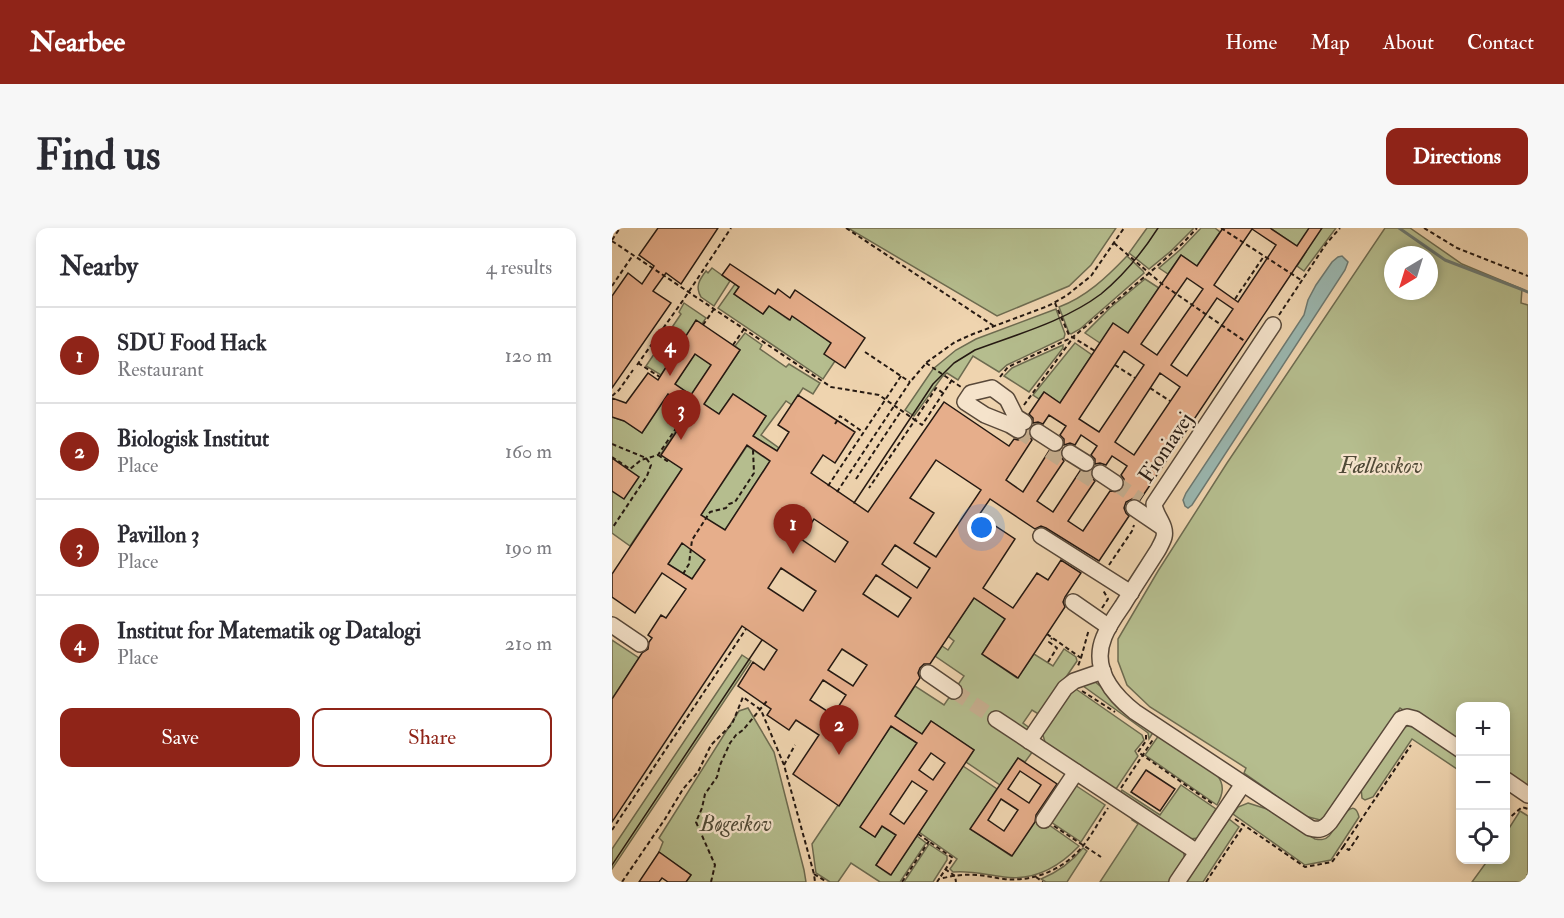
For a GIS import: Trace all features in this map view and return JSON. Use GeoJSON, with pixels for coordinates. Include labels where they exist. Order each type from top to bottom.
{"type":"FeatureCollection","features":[{"type":"Feature","properties":{"kind":"street","name":"Fioniavej"},"geometry":{"type":"LineString","coordinates":[[1164,528],[1154,509],[1154,504],[1273,326]]}},
{"type":"Feature","properties":{"kind":"street"},"geometry":{"type":"LineString","coordinates":[[992,388],[1007,399],[1019,423],[1010,425],[985,415],[965,402],[971,393],[992,388]]}},
{"type":"Feature","properties":{"kind":"street"},"geometry":{"type":"LineString","coordinates":[[1035,436],[1052,447]]}},
{"type":"Feature","properties":{"kind":"street"},"geometry":{"type":"LineString","coordinates":[[1067,457],[1083,468]]}},
{"type":"Feature","properties":{"kind":"street"},"geometry":{"type":"LineString","coordinates":[[1097,477],[1112,487]]}},
{"type":"Feature","properties":{"kind":"street"},"geometry":{"type":"LineString","coordinates":[[1154,509],[1137,504],[1164,528],[1164,536],[1158,550],[1105,634],[1100,652],[1102,671],[1113,691],[1123,702],[1310,828],[1319,830],[1330,822],[1401,719],[1407,717],[1415,719],[1456,747]]}},
{"type":"Feature","properties":{"kind":"street"},"geometry":{"type":"LineString","coordinates":[[1041,536],[1131,593]]}},
{"type":"Feature","properties":{"kind":"street"},"geometry":{"type":"LineString","coordinates":[[1073,602],[1109,627]]}},
{"type":"Feature","properties":{"kind":"street"},"geometry":{"type":"LineString","coordinates":[[612,625],[640,644]]}},
{"type":"Feature","properties":{"kind":"street"},"geometry":{"type":"LineString","coordinates":[[1029,741],[1065,688],[1074,681],[1102,671]]}},
{"type":"Feature","properties":{"kind":"street"},"geometry":{"type":"LineString","coordinates":[[928,673],[954,691]]}},
{"type":"Feature","properties":{"kind":"street"},"geometry":{"type":"LineString","coordinates":[[996,719],[1197,852]]}},
{"type":"Feature","properties":{"kind":"street"},"geometry":{"type":"LineString","coordinates":[[1047,821],[1076,772]]}},
{"type":"Feature","properties":{"kind":"street"},"geometry":{"type":"LineString","coordinates":[[1510,783],[1528,795]]}},
{"type":"Feature","properties":{"kind":"street"},"geometry":{"type":"LineString","coordinates":[[1177,882],[1243,784]]}},
{"type":"Feature","properties":{"kind":"path"},"geometry":{"type":"LineString","coordinates":[[620,228],[612,240],[831,387],[879,395],[922,425],[952,380],[926,363]]}},
{"type":"Feature","properties":{"kind":"path"},"geometry":{"type":"LineString","coordinates":[[660,377],[637,364],[689,292],[731,228]]}},
{"type":"Feature","properties":{"kind":"path"},"geometry":{"type":"LineString","coordinates":[[846,228],[994,326]]}},
{"type":"Feature","properties":{"kind":"path"},"geometry":{"type":"LineString","coordinates":[[837,492],[910,381],[926,363],[955,342],[1055,303],[1075,290],[1091,276],[1124,228]]}},
{"type":"Feature","properties":{"kind":"path"},"geometry":{"type":"LineString","coordinates":[[992,388],[1008,367],[1073,337],[1183,243],[1197,228]]}},
{"type":"Feature","properties":{"kind":"path"},"geometry":{"type":"LineString","coordinates":[[1221,228],[1301,280]]}},
{"type":"Feature","properties":{"kind":"path"},"geometry":{"type":"LineString","coordinates":[[1273,326],[1301,280],[1340,228]]}},
{"type":"Feature","properties":{"kind":"path"},"geometry":{"type":"LineString","coordinates":[[1424,228],[1457,248],[1528,276]]}},
{"type":"Feature","properties":{"kind":"path"},"geometry":{"type":"LineString","coordinates":[[1114,243],[1162,284],[1257,349]]}},
{"type":"Feature","properties":{"kind":"path"},"geometry":{"type":"LineString","coordinates":[[612,286],[633,255]]}},
{"type":"Feature","properties":{"kind":"path"},"geometry":{"type":"LineString","coordinates":[[1235,300],[1264,256]]}},
{"type":"Feature","properties":{"kind":"path"},"geometry":{"type":"LineString","coordinates":[[1055,303],[1069,335],[1095,351]]}},
{"type":"Feature","properties":{"kind":"path"},"geometry":{"type":"LineString","coordinates":[[703,325],[714,309]]}},
{"type":"Feature","properties":{"kind":"path"},"geometry":{"type":"LineString","coordinates":[[733,345],[744,329]]}},
{"type":"Feature","properties":{"kind":"path"},"geometry":{"type":"LineString","coordinates":[[1019,423],[1073,337]]}},
{"type":"Feature","properties":{"kind":"path"},"geometry":{"type":"LineString","coordinates":[[865,352],[910,381]]}},
{"type":"Feature","properties":{"kind":"path"},"geometry":{"type":"LineString","coordinates":[[1115,364],[1135,378]]}},
{"type":"Feature","properties":{"kind":"path"},"geometry":{"type":"LineString","coordinates":[[612,396],[633,370]]}},
{"type":"Feature","properties":{"kind":"path"},"geometry":{"type":"LineString","coordinates":[[828,486],[901,376]]}},
{"type":"Feature","properties":{"kind":"path"},"geometry":{"type":"LineString","coordinates":[[869,488],[936,388],[943,393]]}},
{"type":"Feature","properties":{"kind":"path"},"geometry":{"type":"LineString","coordinates":[[1150,388],[1170,401]]}},
{"type":"Feature","properties":{"kind":"path"},"geometry":{"type":"LineString","coordinates":[[856,479],[901,411]]}},
{"type":"Feature","properties":{"kind":"path"},"geometry":{"type":"LineString","coordinates":[[835,424],[840,416],[863,432]]}},
{"type":"Feature","properties":{"kind":"path"},"geometry":{"type":"LineString","coordinates":[[612,457],[630,470],[641,460],[658,455],[681,421]]}},
{"type":"Feature","properties":{"kind":"path"},"geometry":{"type":"LineString","coordinates":[[612,444],[646,458],[651,465],[647,476],[614,527]]}},
{"type":"Feature","properties":{"kind":"path"},"geometry":{"type":"LineString","coordinates":[[683,574],[689,564],[692,540],[710,512],[726,508],[735,502],[754,473],[753,450]]}},
{"type":"Feature","properties":{"kind":"path"},"geometry":{"type":"LineString","coordinates":[[658,455],[668,460]]}},
{"type":"Feature","properties":{"kind":"path"},"geometry":{"type":"LineString","coordinates":[[612,830],[746,629]]}},
{"type":"Feature","properties":{"kind":"path"},"geometry":{"type":"LineString","coordinates":[[1047,634],[1064,646]]}},
{"type":"Feature","properties":{"kind":"path"},"geometry":{"type":"LineString","coordinates":[[1048,662],[1057,648],[1049,642],[1053,638]]}},
{"type":"Feature","properties":{"kind":"path"},"geometry":{"type":"LineString","coordinates":[[622,882],[683,789],[698,772],[711,745],[732,723],[743,697],[761,710],[784,765],[814,874],[814,882]]}},
{"type":"Feature","properties":{"kind":"path"},"geometry":{"type":"LineString","coordinates":[[711,882],[715,865],[696,822],[705,794],[717,777],[730,742],[768,701]]}},
{"type":"Feature","properties":{"kind":"path"},"geometry":{"type":"LineString","coordinates":[[938,881],[955,876],[977,875],[1022,880],[1057,868],[1071,859],[1083,846],[1160,728]]}},
{"type":"Feature","properties":{"kind":"path"},"geometry":{"type":"LineString","coordinates":[[784,765],[795,745]]}},
{"type":"Feature","properties":{"kind":"path"},"geometry":{"type":"LineString","coordinates":[[1142,755],[1305,867],[1332,862],[1411,745]]}},
{"type":"Feature","properties":{"kind":"path"},"geometry":{"type":"LineString","coordinates":[[1510,818],[1522,807],[1528,809]]}},
{"type":"Feature","properties":{"kind":"path"},"geometry":{"type":"LineString","coordinates":[[1047,821],[1101,857]]}},
{"type":"Feature","properties":{"kind":"path"},"geometry":{"type":"LineString","coordinates":[[1206,882],[1244,825]]}},
{"type":"Feature","properties":{"kind":"path"},"geometry":{"type":"LineString","coordinates":[[918,834],[953,858],[938,881]]}},
{"type":"Feature","properties":{"kind":"path"},"geometry":{"type":"LineString","coordinates":[[1343,847],[1349,850],[1359,835]]}},
{"type":"Feature","properties":{"kind":"path"},"geometry":{"type":"LineString","coordinates":[[902,882],[929,842]]}},
{"type":"Feature","properties":{"kind":"path"},"geometry":{"type":"LineString","coordinates":[[945,869],[955,876],[956,882]]}},
{"type":"Feature","properties":{"kind":"path"},"geometry":{"type":"LineString","coordinates":[[814,874],[827,882]]}},
{"type":"Feature","properties":{"kind":"path"},"geometry":{"type":"LineString","coordinates":[[1524,882],[1528,874]]}},
{"type":"Feature","properties":{"kind":"path"},"geometry":{"type":"LineString","coordinates":[[1036,877],[1043,882]]}},
{"type":"Feature","properties":{"kind":"green space"},"geometry":{"type":"Polygon","coordinates":[[[848,228],[1116,228],[1091,265],[1069,286],[997,316],[848,228]]]}},
{"type":"Feature","properties":{"kind":"green space"},"geometry":{"type":"Polygon","coordinates":[[[1147,228],[1194,228],[1149,269],[1129,253],[1147,228]]]}},
{"type":"Feature","properties":{"kind":"green space"},"geometry":{"type":"Polygon","coordinates":[[[1201,228],[1215,228],[1220,232],[1197,266],[1181,255],[1168,274],[1159,268],[1181,249],[1201,228]]]}},
{"type":"Feature","properties":{"kind":"green space"},"geometry":{"type":"Polygon","coordinates":[[[1270,228],[1336,228],[1304,271],[1297,266],[1306,252],[1270,228]]]}},
{"type":"Feature","properties":{"kind":"green space","name":"Fællesskov"},"geometry":{"type":"Polygon","coordinates":[[[1385,228],[1410,228],[1436,246],[1384,246],[1384,300],[1438,300],[1438,247],[1462,264],[1522,289],[1521,303],[1528,305],[1528,786],[1510,775],[1510,702],[1456,702],[1456,743],[1400,708],[1329,813],[1320,820],[1305,816],[1244,773],[1246,768],[1150,707],[1127,685],[1118,661],[1118,639],[1227,463],[1385,228]]]}},
{"type":"Feature","properties":{"kind":"green space"},"geometry":{"type":"Polygon","coordinates":[[[1127,256],[1144,273],[1080,329],[1069,333],[1059,307],[1096,286],[1127,256]]]}},
{"type":"Feature","properties":{"kind":"green space"},"geometry":{"type":"Polygon","coordinates":[[[712,268],[730,281],[714,306],[701,297],[698,290],[701,277],[712,268]]]}},
{"type":"Feature","properties":{"kind":"green space"},"geometry":{"type":"Polygon","coordinates":[[[1145,279],[1159,288],[1128,333],[1100,343],[1085,333],[1110,308],[1145,279]]]}},
{"type":"Feature","properties":{"kind":"green space"},"geometry":{"type":"Polygon","coordinates":[[[735,284],[739,287],[734,294],[763,314],[769,306],[789,320],[792,316],[831,343],[835,361],[823,379],[718,308],[735,284]]]}},
{"type":"Feature","properties":{"kind":"green space"},"geometry":{"type":"Polygon","coordinates":[[[684,303],[706,318],[702,324],[696,321],[661,375],[646,366],[681,314],[679,312],[684,303]]]}},
{"type":"Feature","properties":{"kind":"green space"},"geometry":{"type":"Polygon","coordinates":[[[1056,309],[1065,334],[1064,338],[1007,365],[999,372],[973,356],[958,380],[947,373],[942,377],[914,416],[905,410],[933,369],[956,350],[976,339],[1056,309]]]}},
{"type":"Feature","properties":{"kind":"green space"},"geometry":{"type":"Polygon","coordinates":[[[745,333],[762,345],[760,349],[786,367],[789,364],[820,383],[813,394],[803,388],[792,405],[786,401],[761,435],[779,448],[777,451],[753,436],[766,416],[733,394],[719,414],[704,404],[740,350],[735,346],[745,333]]]}},
{"type":"Feature","properties":{"kind":"green space"},"geometry":{"type":"Polygon","coordinates":[[[1075,343],[1092,355],[1060,403],[1044,392],[1039,399],[1033,395],[1075,343]]]}},
{"type":"Feature","properties":{"kind":"green space"},"geometry":{"type":"Polygon","coordinates":[[[1063,345],[1029,392],[1004,376],[1012,368],[1063,345]]]}},
{"type":"Feature","properties":{"kind":"green space"},"geometry":{"type":"Polygon","coordinates":[[[695,354],[711,365],[691,395],[675,384],[695,354]]]}},
{"type":"Feature","properties":{"kind":"green space"},"geometry":{"type":"Polygon","coordinates":[[[668,394],[705,418],[681,420],[682,422],[661,454],[675,464],[713,423],[630,546],[612,533],[612,417],[625,421],[642,433],[668,394]]]}},
{"type":"Feature","properties":{"kind":"green space"},"geometry":{"type":"Polygon","coordinates":[[[747,446],[770,461],[725,530],[713,523],[694,551],[705,560],[692,579],[668,564],[747,446]]]}},
{"type":"Feature","properties":{"kind":"green space"},"geometry":{"type":"Polygon","coordinates":[[[974,598],[1005,619],[982,654],[1017,678],[1034,654],[1053,666],[1064,649],[1076,657],[1077,661],[1040,715],[1032,710],[1023,723],[1031,729],[1033,751],[1025,762],[1018,758],[1000,785],[966,762],[974,750],[931,721],[922,734],[895,716],[915,686],[944,705],[964,676],[935,656],[942,646],[948,650],[954,641],[948,636],[974,598]]]}},
{"type":"Feature","properties":{"kind":"green space"},"geometry":{"type":"Polygon","coordinates":[[[612,640],[639,658],[612,699],[612,640]]]}},
{"type":"Feature","properties":{"kind":"green space"},"geometry":{"type":"Polygon","coordinates":[[[742,655],[751,661],[612,869],[612,849],[742,655]]]}},
{"type":"Feature","properties":{"kind":"green space"},"geometry":{"type":"Polygon","coordinates":[[[1094,681],[1154,731],[1149,739],[1148,733],[1079,683],[1094,681]]]}},
{"type":"Feature","properties":{"kind":"green space"},"geometry":{"type":"Polygon","coordinates":[[[1073,687],[1142,735],[1144,740],[1135,751],[1138,756],[1114,792],[1045,742],[1042,732],[1073,687]]]}},
{"type":"Feature","properties":{"kind":"green space","name":"Bøgeskov"},"geometry":{"type":"Polygon","coordinates":[[[748,708],[774,752],[806,882],[686,882],[691,875],[659,852],[663,842],[659,838],[739,711],[748,708]]]}},
{"type":"Feature","properties":{"kind":"green space"},"geometry":{"type":"Polygon","coordinates":[[[891,726],[917,743],[861,827],[875,837],[882,826],[896,835],[876,865],[890,875],[917,836],[926,843],[900,882],[880,882],[851,863],[838,882],[830,882],[816,873],[812,844],[891,726]]]}},
{"type":"Feature","properties":{"kind":"green space"},"geometry":{"type":"Polygon","coordinates":[[[1407,726],[1414,727],[1456,755],[1456,768],[1412,739],[1373,797],[1365,800],[1362,798],[1361,788],[1399,731],[1407,726]]]}},
{"type":"Feature","properties":{"kind":"green space"},"geometry":{"type":"Polygon","coordinates":[[[1159,735],[1217,775],[1222,790],[1217,805],[1145,755],[1159,735]]]}},
{"type":"Feature","properties":{"kind":"green space"},"geometry":{"type":"Polygon","coordinates":[[[963,766],[997,789],[971,829],[1011,856],[1035,821],[1046,828],[1049,825],[1079,846],[1054,866],[1026,877],[953,872],[950,869],[957,859],[919,832],[963,766]]]}},
{"type":"Feature","properties":{"kind":"green space"},"geometry":{"type":"Polygon","coordinates":[[[1075,785],[1105,805],[1081,842],[1051,822],[1075,785]]]}},
{"type":"Feature","properties":{"kind":"green space"},"geometry":{"type":"Polygon","coordinates":[[[1181,785],[1216,809],[1199,838],[1188,839],[1120,794],[1122,790],[1160,815],[1181,785]]]}},
{"type":"Feature","properties":{"kind":"green space"},"geometry":{"type":"Polygon","coordinates":[[[1248,803],[1267,809],[1315,839],[1324,839],[1329,836],[1348,810],[1352,808],[1356,810],[1359,817],[1331,860],[1305,865],[1233,814],[1238,807],[1248,803]]]}},
{"type":"Feature","properties":{"kind":"green space"},"geometry":{"type":"Polygon","coordinates":[[[1520,811],[1528,816],[1528,882],[1472,882],[1485,864],[1510,864],[1510,827],[1520,811]]]}},
{"type":"Feature","properties":{"kind":"green space"},"geometry":{"type":"Polygon","coordinates":[[[1134,818],[1183,849],[1185,860],[1171,882],[1100,882],[1138,824],[1132,820],[1134,818]]]}},
{"type":"Feature","properties":{"kind":"green space"},"geometry":{"type":"Polygon","coordinates":[[[1229,819],[1239,827],[1203,882],[1185,882],[1229,819]]]}},
{"type":"Feature","properties":{"kind":"green space"},"geometry":{"type":"Polygon","coordinates":[[[929,844],[947,856],[947,860],[933,882],[904,882],[929,844]]]}},
{"type":"Feature","properties":{"kind":"green space"},"geometry":{"type":"Polygon","coordinates":[[[1083,848],[1087,851],[1067,882],[1046,882],[1041,879],[1064,866],[1083,848]]]}},
{"type":"Feature","properties":{"kind":"water"},"geometry":{"type":"Polygon","coordinates":[[[1342,256],[1348,262],[1345,270],[1188,508],[1183,500],[1186,493],[1304,315],[1308,300],[1316,285],[1332,262],[1342,256]]]}},
{"type":"Feature","properties":{"kind":"building"},"geometry":{"type":"Polygon","coordinates":[[[658,228],[718,228],[681,284],[666,273],[653,291],[671,303],[612,388],[612,296],[628,273],[642,284],[654,266],[639,255],[658,228]]]}},
{"type":"Feature","properties":{"kind":"building"},"geometry":{"type":"Polygon","coordinates":[[[1223,228],[1270,228],[1297,246],[1309,228],[1322,228],[1140,500],[1134,498],[1126,502],[1124,508],[1129,516],[1099,561],[1046,528],[1041,526],[1035,529],[990,499],[979,515],[1015,539],[983,588],[1013,608],[1037,573],[1048,580],[1061,560],[1081,573],[1065,597],[1063,602],[1065,607],[1018,678],[982,654],[1005,619],[974,598],[930,664],[924,664],[920,668],[918,673],[920,678],[895,716],[922,734],[931,721],[974,750],[891,875],[876,865],[896,835],[882,826],[875,837],[860,827],[917,743],[891,726],[839,806],[793,774],[819,735],[796,720],[789,730],[767,715],[771,709],[738,686],[753,662],[764,670],[777,650],[742,626],[612,822],[612,699],[642,653],[648,649],[652,638],[648,635],[661,615],[666,618],[686,589],[662,573],[635,613],[612,597],[612,574],[682,469],[661,455],[683,422],[680,420],[689,408],[668,394],[642,433],[624,421],[612,417],[612,398],[626,403],[648,373],[658,380],[696,320],[740,350],[704,404],[719,414],[733,394],[766,416],[753,436],[777,451],[789,432],[778,425],[798,395],[855,432],[835,463],[823,455],[811,473],[868,512],[944,402],[1009,446],[1014,439],[1023,438],[1028,431],[1032,440],[1006,480],[1023,492],[1049,451],[1055,453],[1061,451],[1064,461],[1037,501],[1053,512],[1080,471],[1090,472],[1095,481],[1068,521],[1083,531],[1110,491],[1119,492],[1123,488],[1124,479],[1121,475],[1127,466],[1112,456],[1106,465],[1095,464],[1095,459],[1091,455],[1097,446],[1081,435],[1075,445],[1070,443],[1064,445],[1064,439],[1060,435],[1066,426],[1049,415],[1043,424],[1033,423],[1033,418],[1029,414],[1044,392],[1060,403],[1113,323],[1128,333],[1181,255],[1197,266],[1223,228]],[[1252,229],[1214,285],[1238,302],[1276,245],[1252,229]],[[1187,278],[1141,344],[1157,355],[1203,289],[1187,278]],[[1217,298],[1171,365],[1187,376],[1233,309],[1217,298]],[[1124,351],[1079,419],[1099,432],[1144,365],[1124,351]],[[695,354],[675,384],[691,395],[711,365],[695,354]],[[1160,373],[1115,442],[1134,455],[1180,387],[1160,373]],[[747,445],[701,515],[725,530],[770,461],[747,445]],[[936,460],[910,498],[934,513],[914,543],[936,557],[981,490],[936,460]],[[814,519],[801,539],[835,562],[848,542],[814,519]],[[682,543],[668,564],[692,579],[705,560],[682,543]],[[895,545],[882,564],[917,588],[930,568],[895,545]],[[781,568],[768,588],[803,611],[816,591],[781,568]],[[876,575],[863,594],[898,617],[911,598],[876,575]],[[842,649],[828,670],[853,686],[867,665],[842,649]],[[823,680],[810,700],[833,715],[846,695],[823,680]],[[931,753],[919,770],[933,780],[945,763],[931,753]],[[912,781],[890,814],[904,824],[927,791],[912,781]]]}},
{"type":"Feature","properties":{"kind":"building"},"geometry":{"type":"Polygon","coordinates":[[[730,264],[775,294],[778,289],[790,298],[795,290],[865,338],[845,368],[824,354],[831,343],[792,316],[790,320],[769,306],[763,314],[734,294],[739,287],[722,275],[730,264]]]}},
{"type":"Feature","properties":{"kind":"building"},"geometry":{"type":"Polygon","coordinates":[[[612,458],[639,477],[624,499],[612,491],[612,458]]]}},
{"type":"Feature","properties":{"kind":"building"},"geometry":{"type":"Polygon","coordinates":[[[1018,758],[1057,784],[1012,856],[970,829],[1018,758]],[[1020,771],[1008,789],[1029,803],[1041,785],[1020,771]],[[1001,799],[988,820],[1004,831],[1018,810],[1001,799]]]}},
{"type":"Feature","properties":{"kind":"building"},"geometry":{"type":"Polygon","coordinates":[[[1146,770],[1175,789],[1160,811],[1131,792],[1146,770]]]}},
{"type":"Feature","properties":{"kind":"building"},"geometry":{"type":"Polygon","coordinates":[[[659,852],[691,875],[686,882],[668,882],[662,878],[659,882],[639,882],[659,852]]]}},
{"type":"Feature","properties":{"kind":"waterway"},"geometry":{"type":"LineString","coordinates":[[1399,228],[1445,260],[1528,292]]}},
{"type":"Feature","properties":{"kind":"tunnel"},"geometry":{"type":"LineString","coordinates":[[1018,430],[1033,440]]}},
{"type":"Feature","properties":{"kind":"tunnel"},"geometry":{"type":"LineString","coordinates":[[1049,451],[1064,461]]}},
{"type":"Feature","properties":{"kind":"tunnel"},"geometry":{"type":"LineString","coordinates":[[1080,472],[1095,482]]}},
{"type":"Feature","properties":{"kind":"tunnel"},"geometry":{"type":"LineString","coordinates":[[1115,483],[1140,500]]}},
{"type":"Feature","properties":{"kind":"tunnel"},"geometry":{"type":"LineString","coordinates":[[954,691],[996,719]]}},
{"type":"Feature","properties":{"kind":"tram line"},"geometry":{"type":"LineString","coordinates":[[854,503],[933,384],[954,363],[975,350],[1041,326],[1087,304],[1125,271],[1158,228]]}},
{"type":"Feature","properties":{"kind":"tram line"},"geometry":{"type":"LineString","coordinates":[[612,865],[762,640]]}},
{"type":"Feature","properties":{"kind":"place","name":"Institut for Matematik og Datalogi"},"geometry":{"type":"Point","coordinates":[670,376]}},
{"type":"Feature","properties":{"kind":"place","name":"Pavillon 3"},"geometry":{"type":"Point","coordinates":[681,440]}},
{"type":"Feature","properties":{"kind":"place","name":"SDU Food Hack"},"geometry":{"type":"Point","coordinates":[793,554]}},
{"type":"Feature","properties":{"kind":"place","name":"Biologisk Institut"},"geometry":{"type":"Point","coordinates":[839,755]}}]}
